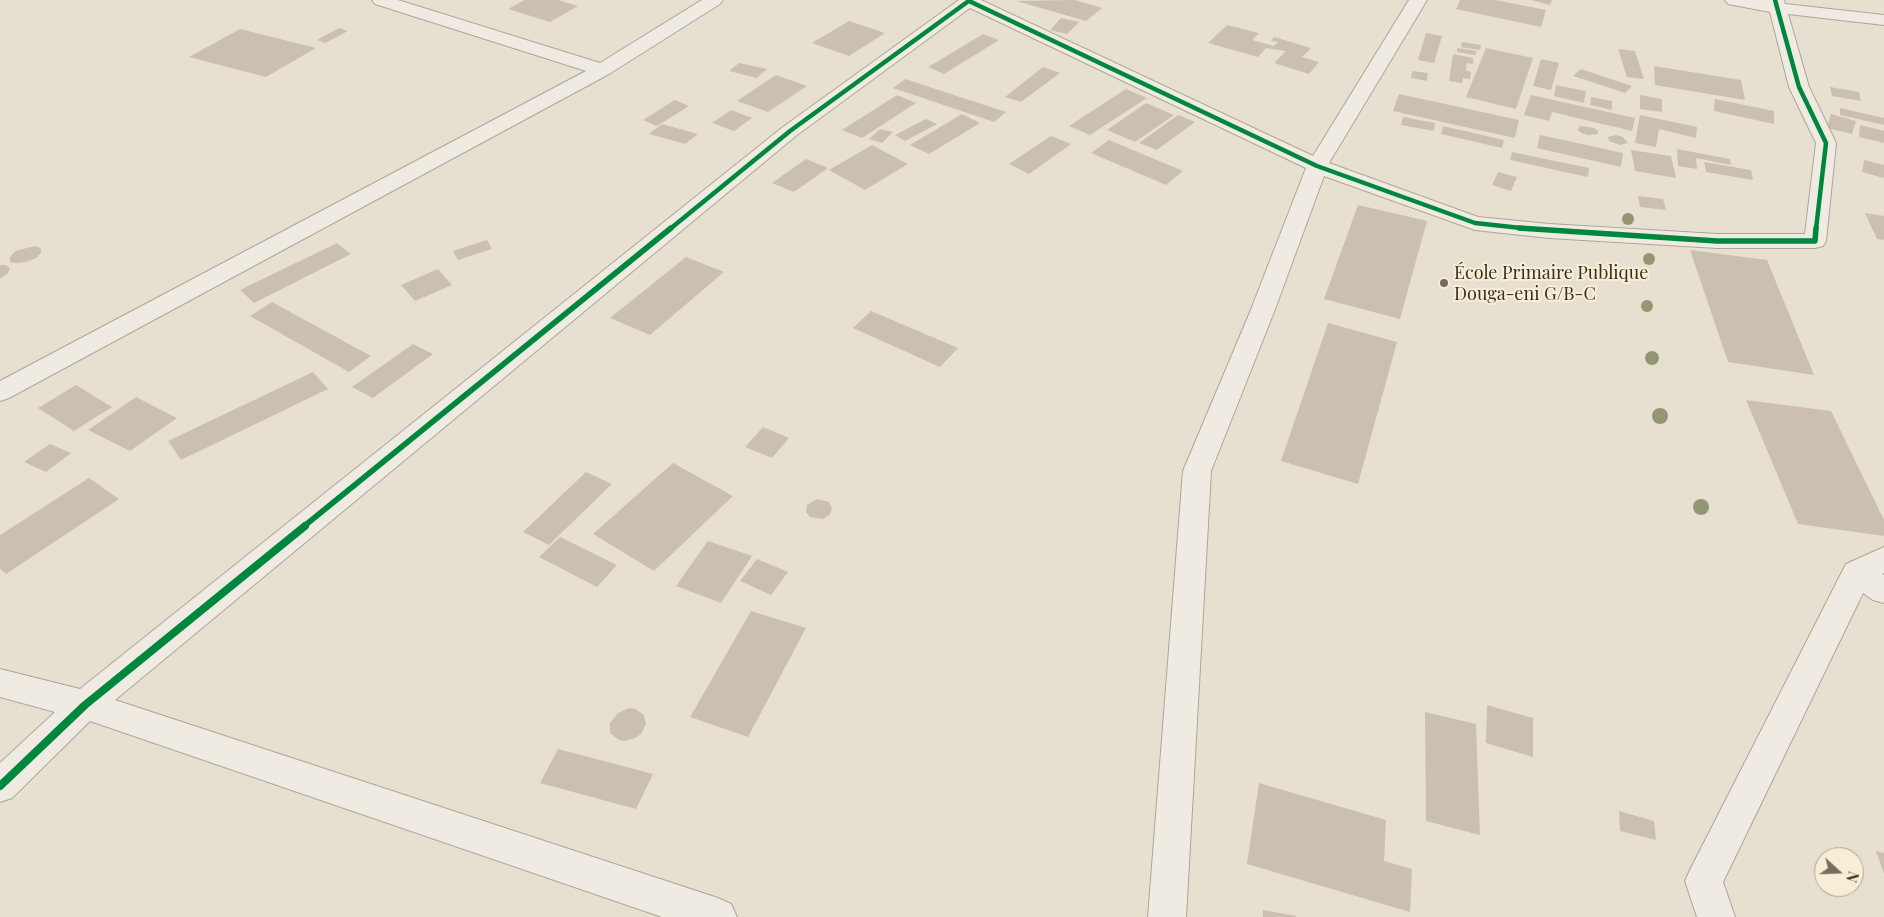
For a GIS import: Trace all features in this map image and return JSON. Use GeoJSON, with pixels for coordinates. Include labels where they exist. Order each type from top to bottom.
{"type":"FeatureCollection","features":[{"type":"Feature","properties":{"kind":"street"},"geometry":{"type":"LineString","coordinates":[[381,0],[602,70]]}},
{"type":"Feature","properties":{"kind":"street"},"geometry":{"type":"LineString","coordinates":[[0,392],[602,70],[714,0]]}},
{"type":"Feature","properties":{"kind":"street"},"geometry":{"type":"LineString","coordinates":[[0,786],[85,704],[790,131],[969,0],[1317,166],[1475,223],[1549,231],[1717,241],[1815,242],[1826,143],[1799,87],[1776,4]]}},
{"type":"Feature","properties":{"kind":"street"},"geometry":{"type":"LineString","coordinates":[[1167,917],[1198,471],[1262,312],[1317,166],[1418,0]]}},
{"type":"Feature","properties":{"kind":"street"},"geometry":{"type":"LineString","coordinates":[[1734,0],[1776,4],[1884,20]]}},
{"type":"Feature","properties":{"kind":"street"},"geometry":{"type":"LineString","coordinates":[[1870,566],[1884,591]]}},
{"type":"Feature","properties":{"kind":"street"},"geometry":{"type":"LineString","coordinates":[[1716,917],[1704,881],[1870,566]]}},
{"type":"Feature","properties":{"kind":"street"},"geometry":{"type":"LineString","coordinates":[[0,683],[85,704],[718,917]]}},
{"type":"Feature","properties":{"kind":"building"},"geometry":{"type":"Polygon","coordinates":[[[525,0],[558,0],[578,6],[550,22],[508,9],[525,0]]]}},
{"type":"Feature","properties":{"kind":"building"},"geometry":{"type":"Polygon","coordinates":[[[1075,0],[1102,8],[1086,21],[1016,1],[1075,0]]]}},
{"type":"Feature","properties":{"kind":"building"},"geometry":{"type":"Polygon","coordinates":[[[1460,0],[1495,0],[1546,10],[1541,27],[1456,9],[1460,0]]]}},
{"type":"Feature","properties":{"kind":"building"},"geometry":{"type":"Polygon","coordinates":[[[1531,0],[1552,0],[1550,5],[1531,0]]]}},
{"type":"Feature","properties":{"kind":"building"},"geometry":{"type":"Polygon","coordinates":[[[1061,18],[1079,22],[1067,34],[1050,30],[1061,18]]]}},
{"type":"Feature","properties":{"kind":"building"},"geometry":{"type":"Polygon","coordinates":[[[849,21],[885,33],[849,56],[812,43],[849,21]]]}},
{"type":"Feature","properties":{"kind":"building"},"geometry":{"type":"Polygon","coordinates":[[[1227,25],[1259,33],[1252,40],[1274,46],[1278,42],[1271,41],[1274,37],[1311,48],[1302,57],[1319,62],[1309,74],[1274,63],[1286,51],[1266,48],[1258,57],[1208,43],[1227,25]]]}},
{"type":"Feature","properties":{"kind":"building"},"geometry":{"type":"Polygon","coordinates":[[[339,28],[348,31],[325,43],[317,40],[339,28]]]}},
{"type":"Feature","properties":{"kind":"building"},"geometry":{"type":"Polygon","coordinates":[[[240,29],[316,48],[266,77],[189,57],[240,29]]]}},
{"type":"Feature","properties":{"kind":"building"},"geometry":{"type":"Polygon","coordinates":[[[1426,33],[1442,36],[1434,63],[1418,60],[1426,33]]]}},
{"type":"Feature","properties":{"kind":"building"},"geometry":{"type":"Polygon","coordinates":[[[983,34],[999,40],[944,74],[928,67],[983,34]]]}},
{"type":"Feature","properties":{"kind":"building"},"geometry":{"type":"Polygon","coordinates":[[[1462,42],[1481,45],[1480,50],[1461,47],[1462,42]]]}},
{"type":"Feature","properties":{"kind":"building"},"geometry":{"type":"Polygon","coordinates":[[[1457,48],[1476,51],[1476,55],[1457,52],[1457,48]]]}},
{"type":"Feature","properties":{"kind":"building"},"geometry":{"type":"Polygon","coordinates":[[[1486,48],[1533,58],[1516,109],[1466,97],[1486,48]]]}},
{"type":"Feature","properties":{"kind":"building"},"geometry":{"type":"Polygon","coordinates":[[[1618,49],[1635,51],[1644,79],[1627,77],[1618,49]]]}},
{"type":"Feature","properties":{"kind":"building"},"geometry":{"type":"Polygon","coordinates":[[[1453,54],[1473,58],[1473,64],[1467,63],[1466,70],[1462,69],[1471,72],[1470,79],[1463,78],[1462,83],[1449,81],[1453,54]]]}},
{"type":"Feature","properties":{"kind":"building"},"geometry":{"type":"Polygon","coordinates":[[[1541,59],[1559,63],[1551,90],[1533,86],[1541,59]]]}},
{"type":"Feature","properties":{"kind":"building"},"geometry":{"type":"Polygon","coordinates":[[[739,63],[767,69],[757,78],[729,71],[739,63]]]}},
{"type":"Feature","properties":{"kind":"building"},"geometry":{"type":"Polygon","coordinates":[[[1654,66],[1741,80],[1745,100],[1655,85],[1654,66]]]}},
{"type":"Feature","properties":{"kind":"building"},"geometry":{"type":"Polygon","coordinates":[[[1043,67],[1060,73],[1021,102],[1005,97],[1043,67]]]}},
{"type":"Feature","properties":{"kind":"building"},"geometry":{"type":"Polygon","coordinates":[[[1581,69],[1632,86],[1625,93],[1573,76],[1581,69]]]}},
{"type":"Feature","properties":{"kind":"building"},"geometry":{"type":"Polygon","coordinates":[[[1412,71],[1428,73],[1427,81],[1411,78],[1412,71]]]}},
{"type":"Feature","properties":{"kind":"building"},"geometry":{"type":"Polygon","coordinates":[[[776,75],[807,86],[768,112],[737,101],[776,75]]]}},
{"type":"Feature","properties":{"kind":"building"},"geometry":{"type":"Polygon","coordinates":[[[905,79],[1006,112],[994,122],[893,88],[905,79]]]}},
{"type":"Feature","properties":{"kind":"building"},"geometry":{"type":"Polygon","coordinates":[[[1556,85],[1586,91],[1584,103],[1554,96],[1556,85]]]}},
{"type":"Feature","properties":{"kind":"building"},"geometry":{"type":"Polygon","coordinates":[[[1830,87],[1859,92],[1861,101],[1832,96],[1830,87]]]}},
{"type":"Feature","properties":{"kind":"building"},"geometry":{"type":"Polygon","coordinates":[[[1126,89],[1147,98],[1090,135],[1069,126],[1126,89]]]}},
{"type":"Feature","properties":{"kind":"building"},"geometry":{"type":"Polygon","coordinates":[[[1399,94],[1519,120],[1515,138],[1393,111],[1399,94]]]}},
{"type":"Feature","properties":{"kind":"building"},"geometry":{"type":"Polygon","coordinates":[[[897,95],[916,103],[862,138],[842,130],[897,95]]]}},
{"type":"Feature","properties":{"kind":"building"},"geometry":{"type":"Polygon","coordinates":[[[1531,95],[1635,118],[1632,131],[1552,112],[1549,121],[1524,115],[1531,95]]]}},
{"type":"Feature","properties":{"kind":"building"},"geometry":{"type":"Polygon","coordinates":[[[1640,95],[1662,99],[1662,112],[1640,109],[1640,95]]]}},
{"type":"Feature","properties":{"kind":"building"},"geometry":{"type":"Polygon","coordinates":[[[1591,97],[1612,101],[1612,110],[1590,105],[1591,97]]]}},
{"type":"Feature","properties":{"kind":"building"},"geometry":{"type":"Polygon","coordinates":[[[1715,99],[1774,111],[1774,124],[1714,111],[1715,99]]]}},
{"type":"Feature","properties":{"kind":"building"},"geometry":{"type":"Polygon","coordinates":[[[675,100],[689,106],[657,126],[643,120],[675,100]]]}},
{"type":"Feature","properties":{"kind":"building"},"geometry":{"type":"Polygon","coordinates":[[[1146,103],[1174,115],[1135,142],[1107,130],[1146,103]]]}},
{"type":"Feature","properties":{"kind":"building"},"geometry":{"type":"Polygon","coordinates":[[[1840,108],[1884,118],[1884,125],[1840,115],[1840,108]]]}},
{"type":"Feature","properties":{"kind":"building"},"geometry":{"type":"Polygon","coordinates":[[[731,110],[752,118],[734,131],[712,123],[731,110]]]}},
{"type":"Feature","properties":{"kind":"building"},"geometry":{"type":"Polygon","coordinates":[[[962,114],[980,123],[929,154],[910,145],[962,114]]]}},
{"type":"Feature","properties":{"kind":"building"},"geometry":{"type":"Polygon","coordinates":[[[1831,114],[1856,121],[1852,134],[1827,128],[1831,114]]]}},
{"type":"Feature","properties":{"kind":"building"},"geometry":{"type":"Polygon","coordinates":[[[1178,115],[1195,122],[1157,150],[1139,143],[1178,115]]]}},
{"type":"Feature","properties":{"kind":"building"},"geometry":{"type":"Polygon","coordinates":[[[1640,115],[1697,127],[1696,138],[1659,129],[1656,147],[1635,143],[1640,115]]]}},
{"type":"Feature","properties":{"kind":"building"},"geometry":{"type":"Polygon","coordinates":[[[1403,117],[1435,123],[1434,131],[1401,125],[1403,117]]]}},
{"type":"Feature","properties":{"kind":"building"},"geometry":{"type":"Polygon","coordinates":[[[926,119],[937,124],[905,141],[895,135],[926,119]]]}},
{"type":"Feature","properties":{"kind":"building"},"geometry":{"type":"Polygon","coordinates":[[[662,124],[698,134],[685,144],[649,134],[662,124]]]}},
{"type":"Feature","properties":{"kind":"building"},"geometry":{"type":"Polygon","coordinates":[[[1860,125],[1884,131],[1884,143],[1859,137],[1860,125]]]}},
{"type":"Feature","properties":{"kind":"building"},"geometry":{"type":"Polygon","coordinates":[[[1443,126],[1504,140],[1502,148],[1441,134],[1443,126]]]}},
{"type":"Feature","properties":{"kind":"building"},"geometry":{"type":"Polygon","coordinates":[[[1582,126],[1594,128],[1598,131],[1598,134],[1588,135],[1581,133],[1578,130],[1582,126]]]}},
{"type":"Feature","properties":{"kind":"building"},"geometry":{"type":"Polygon","coordinates":[[[880,129],[893,132],[882,143],[869,139],[880,129]]]}},
{"type":"Feature","properties":{"kind":"building"},"geometry":{"type":"Polygon","coordinates":[[[1540,135],[1623,153],[1621,167],[1537,148],[1540,135]]]}},
{"type":"Feature","properties":{"kind":"building"},"geometry":{"type":"Polygon","coordinates":[[[1616,135],[1623,137],[1628,143],[1620,145],[1609,141],[1608,137],[1616,135]]]}},
{"type":"Feature","properties":{"kind":"building"},"geometry":{"type":"Polygon","coordinates":[[[1051,136],[1071,144],[1029,174],[1009,164],[1051,136]]]}},
{"type":"Feature","properties":{"kind":"building"},"geometry":{"type":"Polygon","coordinates":[[[1109,140],[1183,171],[1166,185],[1091,153],[1109,140]]]}},
{"type":"Feature","properties":{"kind":"building"},"geometry":{"type":"Polygon","coordinates":[[[872,145],[908,164],[865,190],[829,170],[872,145]]]}},
{"type":"Feature","properties":{"kind":"building"},"geometry":{"type":"Polygon","coordinates":[[[1677,149],[1730,159],[1731,165],[1696,158],[1697,169],[1678,166],[1677,149]]]}},
{"type":"Feature","properties":{"kind":"building"},"geometry":{"type":"Polygon","coordinates":[[[1631,150],[1671,156],[1676,178],[1635,171],[1631,150]]]}},
{"type":"Feature","properties":{"kind":"building"},"geometry":{"type":"Polygon","coordinates":[[[1512,152],[1589,168],[1588,177],[1510,160],[1512,152]]]}},
{"type":"Feature","properties":{"kind":"building"},"geometry":{"type":"Polygon","coordinates":[[[806,159],[828,168],[794,192],[772,183],[806,159]]]}},
{"type":"Feature","properties":{"kind":"building"},"geometry":{"type":"Polygon","coordinates":[[[1864,160],[1884,165],[1884,178],[1862,172],[1864,160]]]}},
{"type":"Feature","properties":{"kind":"building"},"geometry":{"type":"Polygon","coordinates":[[[1704,162],[1751,170],[1753,180],[1706,172],[1704,162]]]}},
{"type":"Feature","properties":{"kind":"building"},"geometry":{"type":"Polygon","coordinates":[[[1498,172],[1517,177],[1511,191],[1492,185],[1498,172]]]}},
{"type":"Feature","properties":{"kind":"building"},"geometry":{"type":"Polygon","coordinates":[[[1638,196],[1663,199],[1666,210],[1640,207],[1638,196]]]}},
{"type":"Feature","properties":{"kind":"building"},"geometry":{"type":"Polygon","coordinates":[[[1358,205],[1427,221],[1400,319],[1324,299],[1358,205]]]}},
{"type":"Feature","properties":{"kind":"building"},"geometry":{"type":"Polygon","coordinates":[[[1865,213],[1884,216],[1884,240],[1877,239],[1865,213]]]}},
{"type":"Feature","properties":{"kind":"building"},"geometry":{"type":"Polygon","coordinates":[[[487,240],[492,249],[458,260],[453,251],[487,240]]]}},
{"type":"Feature","properties":{"kind":"building"},"geometry":{"type":"Polygon","coordinates":[[[337,243],[351,254],[254,303],[240,290],[337,243]]]}},
{"type":"Feature","properties":{"kind":"building"},"geometry":{"type":"Polygon","coordinates":[[[35,246],[41,248],[41,253],[36,258],[26,262],[10,262],[10,257],[15,251],[35,246]]]}},
{"type":"Feature","properties":{"kind":"building"},"geometry":{"type":"Polygon","coordinates":[[[1690,250],[1767,260],[1814,375],[1728,362],[1690,250]]]}},
{"type":"Feature","properties":{"kind":"building"},"geometry":{"type":"Polygon","coordinates":[[[686,257],[724,272],[650,335],[610,318],[686,257]]]}},
{"type":"Feature","properties":{"kind":"building"},"geometry":{"type":"Polygon","coordinates":[[[0,265],[6,265],[10,268],[8,273],[0,279],[0,265]]]}},
{"type":"Feature","properties":{"kind":"building"},"geometry":{"type":"Polygon","coordinates":[[[438,269],[452,285],[415,301],[401,285],[438,269]]]}},
{"type":"Feature","properties":{"kind":"building"},"geometry":{"type":"Polygon","coordinates":[[[272,302],[371,356],[349,372],[250,316],[272,302]]]}},
{"type":"Feature","properties":{"kind":"building"},"geometry":{"type":"Polygon","coordinates":[[[871,311],[958,348],[940,367],[853,328],[871,311]]]}},
{"type":"Feature","properties":{"kind":"building"},"geometry":{"type":"Polygon","coordinates":[[[1328,323],[1397,342],[1358,484],[1281,461],[1328,323]]]}},
{"type":"Feature","properties":{"kind":"building"},"geometry":{"type":"Polygon","coordinates":[[[413,344],[433,354],[373,398],[352,387],[413,344]]]}},
{"type":"Feature","properties":{"kind":"building"},"geometry":{"type":"Polygon","coordinates":[[[313,372],[328,389],[181,460],[168,441],[313,372]]]}},
{"type":"Feature","properties":{"kind":"building"},"geometry":{"type":"Polygon","coordinates":[[[76,385],[112,407],[74,431],[38,408],[76,385]]]}},
{"type":"Feature","properties":{"kind":"building"},"geometry":{"type":"Polygon","coordinates":[[[136,397],[177,418],[130,451],[88,430],[136,397]]]}},
{"type":"Feature","properties":{"kind":"building"},"geometry":{"type":"Polygon","coordinates":[[[1746,400],[1831,411],[1884,520],[1884,536],[1798,524],[1746,400]]]}},
{"type":"Feature","properties":{"kind":"building"},"geometry":{"type":"Polygon","coordinates":[[[763,427],[789,438],[772,458],[745,447],[763,427]]]}},
{"type":"Feature","properties":{"kind":"building"},"geometry":{"type":"Polygon","coordinates":[[[50,444],[71,453],[46,472],[24,462],[50,444]]]}},
{"type":"Feature","properties":{"kind":"building"},"geometry":{"type":"Polygon","coordinates":[[[673,463],[733,496],[654,571],[593,534],[673,463]]]}},
{"type":"Feature","properties":{"kind":"building"},"geometry":{"type":"Polygon","coordinates":[[[586,472],[612,484],[549,545],[523,532],[586,472]]]}},
{"type":"Feature","properties":{"kind":"building"},"geometry":{"type":"Polygon","coordinates":[[[89,478],[119,499],[6,574],[0,569],[0,535],[89,478]]]}},
{"type":"Feature","properties":{"kind":"building"},"geometry":{"type":"Polygon","coordinates":[[[817,499],[829,502],[832,508],[830,514],[823,519],[810,517],[806,512],[807,505],[817,499]]]}},
{"type":"Feature","properties":{"kind":"building"},"geometry":{"type":"Polygon","coordinates":[[[560,537],[617,565],[597,587],[539,557],[560,537]]]}},
{"type":"Feature","properties":{"kind":"building"},"geometry":{"type":"Polygon","coordinates":[[[708,541],[752,556],[721,603],[676,586],[708,541]]]}},
{"type":"Feature","properties":{"kind":"building"},"geometry":{"type":"Polygon","coordinates":[[[757,559],[788,572],[771,595],[740,581],[757,559]]]}},
{"type":"Feature","properties":{"kind":"building"},"geometry":{"type":"Polygon","coordinates":[[[751,611],[806,628],[748,737],[690,717],[751,611]]]}},
{"type":"Feature","properties":{"kind":"building"},"geometry":{"type":"Polygon","coordinates":[[[1487,705],[1533,718],[1533,757],[1486,743],[1487,705]]]}},
{"type":"Feature","properties":{"kind":"building"},"geometry":{"type":"Polygon","coordinates":[[[629,708],[635,709],[644,715],[646,724],[641,734],[635,738],[624,741],[619,740],[610,733],[610,723],[618,713],[629,708]]]}},
{"type":"Feature","properties":{"kind":"building"},"geometry":{"type":"Polygon","coordinates":[[[1425,712],[1476,724],[1480,835],[1426,821],[1425,712]]]}},
{"type":"Feature","properties":{"kind":"building"},"geometry":{"type":"Polygon","coordinates":[[[558,749],[653,774],[636,809],[540,783],[558,749]]]}},
{"type":"Feature","properties":{"kind":"building"},"geometry":{"type":"Polygon","coordinates":[[[1259,783],[1386,820],[1384,861],[1412,869],[1410,912],[1247,864],[1259,783]]]}},
{"type":"Feature","properties":{"kind":"building"},"geometry":{"type":"Polygon","coordinates":[[[1619,811],[1654,821],[1656,840],[1620,831],[1619,811]]]}},
{"type":"Feature","properties":{"kind":"building"},"geometry":{"type":"Polygon","coordinates":[[[1876,851],[1884,853],[1884,874],[1876,851]]]}},
{"type":"Feature","properties":{"kind":"building"},"geometry":{"type":"Polygon","coordinates":[[[1263,910],[1296,916],[1296,917],[1263,917],[1263,910]]]}},
{"type":"Feature","properties":{"kind":"cycle path"},"geometry":{"type":"LineString","coordinates":[[0,786],[85,705],[790,131],[970,0]]}},
{"type":"Feature","properties":{"kind":"cycle path"},"geometry":{"type":"LineString","coordinates":[[969,1],[1317,166],[1475,223],[1549,231],[1717,241],[1815,241],[1826,143],[1799,87],[1775,0]]}},
{"type":"Feature","properties":{"kind":"place","name":"École Primaire Publique Douga-eni G/B-C"},"geometry":{"type":"Point","coordinates":[1444,283]}}]}
